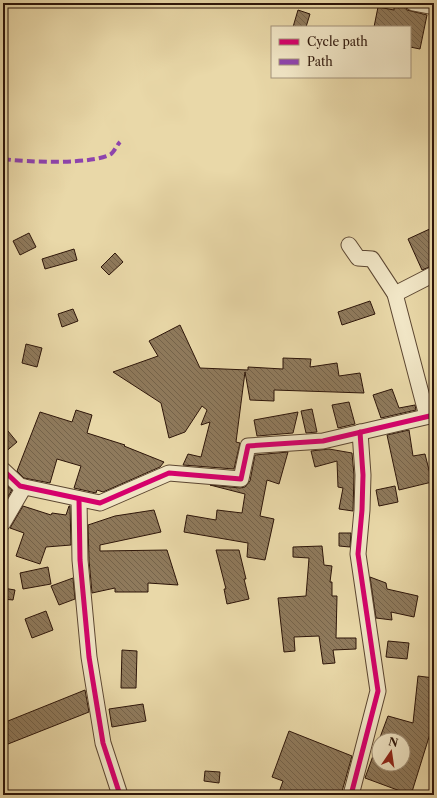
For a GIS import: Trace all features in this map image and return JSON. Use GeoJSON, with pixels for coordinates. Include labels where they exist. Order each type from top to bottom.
{"type":"FeatureCollection","features":[{"type":"Feature","properties":{"kind":"street"},"geometry":{"type":"LineString","coordinates":[[413,3],[434,7]]}},
{"type":"Feature","properties":{"kind":"street"},"geometry":{"type":"LineString","coordinates":[[3,470],[20,486],[100,503],[169,473],[241,479],[248,446],[323,441],[431,416],[395,294],[372,259],[358,258],[349,245]]}},
{"type":"Feature","properties":{"kind":"street"},"geometry":{"type":"LineString","coordinates":[[395,294],[434,274]]}},
{"type":"Feature","properties":{"kind":"street"},"geometry":{"type":"LineString","coordinates":[[351,795],[378,691],[358,554],[362,510],[363,475],[360,432]]}},
{"type":"Feature","properties":{"kind":"street"},"geometry":{"type":"LineString","coordinates":[[3,523],[24,487]]}},
{"type":"Feature","properties":{"kind":"street"},"geometry":{"type":"LineString","coordinates":[[79,499],[80,560],[89,657],[103,743],[120,795]]}},
{"type":"Feature","properties":{"kind":"building"},"geometry":{"type":"Polygon","coordinates":[[[394,3],[404,3],[407,10],[427,15],[420,49],[411,47],[411,26],[374,26],[378,7],[394,10],[394,3]]]}},
{"type":"Feature","properties":{"kind":"building"},"geometry":{"type":"Polygon","coordinates":[[[298,10],[310,14],[306,26],[293,26],[298,10]]]}},
{"type":"Feature","properties":{"kind":"building"},"geometry":{"type":"Polygon","coordinates":[[[434,227],[434,265],[422,270],[408,239],[434,227]]]}},
{"type":"Feature","properties":{"kind":"building"},"geometry":{"type":"Polygon","coordinates":[[[29,233],[36,247],[20,255],[13,241],[29,233]]]}},
{"type":"Feature","properties":{"kind":"building"},"geometry":{"type":"Polygon","coordinates":[[[74,249],[77,260],[45,269],[42,259],[74,249]]]}},
{"type":"Feature","properties":{"kind":"building"},"geometry":{"type":"Polygon","coordinates":[[[115,253],[123,262],[109,275],[101,267],[115,253]]]}},
{"type":"Feature","properties":{"kind":"building"},"geometry":{"type":"Polygon","coordinates":[[[370,301],[375,314],[342,325],[338,312],[370,301]]]}},
{"type":"Feature","properties":{"kind":"building"},"geometry":{"type":"Polygon","coordinates":[[[73,309],[78,321],[62,327],[58,314],[73,309]]]}},
{"type":"Feature","properties":{"kind":"building"},"geometry":{"type":"Polygon","coordinates":[[[180,325],[200,368],[248,370],[248,367],[283,369],[283,358],[311,359],[310,367],[337,363],[339,376],[360,373],[364,393],[274,390],[274,401],[250,400],[245,372],[236,442],[240,443],[234,469],[183,465],[188,454],[201,457],[210,422],[201,425],[207,410],[202,406],[185,432],[169,438],[161,403],[113,372],[158,356],[149,341],[180,325]]]}},
{"type":"Feature","properties":{"kind":"building"},"geometry":{"type":"Polygon","coordinates":[[[26,344],[42,348],[37,367],[22,363],[26,344]]]}},
{"type":"Feature","properties":{"kind":"building"},"geometry":{"type":"Polygon","coordinates":[[[392,389],[399,408],[415,405],[416,410],[381,418],[373,395],[392,389]]]}},
{"type":"Feature","properties":{"kind":"building"},"geometry":{"type":"Polygon","coordinates":[[[349,402],[355,424],[338,428],[332,405],[349,402]]]}},
{"type":"Feature","properties":{"kind":"building"},"geometry":{"type":"Polygon","coordinates":[[[312,409],[317,432],[306,433],[301,411],[312,409]]]}},
{"type":"Feature","properties":{"kind":"building"},"geometry":{"type":"Polygon","coordinates":[[[76,410],[92,415],[87,433],[125,445],[124,446],[164,462],[160,467],[103,492],[97,490],[96,493],[74,488],[81,466],[57,459],[50,483],[24,478],[17,471],[40,412],[72,422],[76,410]]]}},
{"type":"Feature","properties":{"kind":"building"},"geometry":{"type":"Polygon","coordinates":[[[298,412],[293,433],[257,436],[254,420],[298,412]]]}},
{"type":"Feature","properties":{"kind":"building"},"geometry":{"type":"Polygon","coordinates":[[[3,425],[17,442],[3,454],[3,425]]]}},
{"type":"Feature","properties":{"kind":"building"},"geometry":{"type":"Polygon","coordinates":[[[409,430],[413,456],[425,454],[432,482],[399,490],[387,435],[409,430]]]}},
{"type":"Feature","properties":{"kind":"building"},"geometry":{"type":"Polygon","coordinates":[[[329,449],[352,453],[354,475],[353,511],[339,509],[343,488],[338,487],[337,461],[315,467],[311,451],[329,449]]]}},
{"type":"Feature","properties":{"kind":"building"},"geometry":{"type":"Polygon","coordinates":[[[288,452],[279,484],[267,480],[260,516],[274,519],[265,560],[247,557],[248,543],[184,532],[187,515],[216,520],[217,510],[242,513],[245,494],[210,485],[240,488],[245,487],[250,481],[255,455],[288,452]]]}},
{"type":"Feature","properties":{"kind":"building"},"geometry":{"type":"Polygon","coordinates":[[[6,485],[12,490],[3,505],[3,489],[6,485]]]}},
{"type":"Feature","properties":{"kind":"building"},"geometry":{"type":"Polygon","coordinates":[[[395,486],[398,502],[379,506],[376,490],[395,486]]]}},
{"type":"Feature","properties":{"kind":"building"},"geometry":{"type":"Polygon","coordinates":[[[23,506],[51,515],[52,513],[66,515],[70,506],[71,545],[46,547],[40,564],[16,556],[24,533],[10,528],[23,506]]]}},
{"type":"Feature","properties":{"kind":"building"},"geometry":{"type":"Polygon","coordinates":[[[154,510],[161,532],[100,545],[100,551],[167,550],[178,585],[148,583],[148,592],[115,592],[115,588],[92,593],[88,525],[115,516],[154,510]]]}},
{"type":"Feature","properties":{"kind":"building"},"geometry":{"type":"Polygon","coordinates":[[[339,533],[351,533],[350,547],[339,546],[339,533]]]}},
{"type":"Feature","properties":{"kind":"building"},"geometry":{"type":"Polygon","coordinates":[[[322,546],[324,565],[332,566],[330,582],[332,582],[332,596],[337,596],[336,638],[356,638],[356,649],[333,650],[335,663],[323,664],[319,636],[294,637],[295,651],[284,652],[278,598],[306,596],[309,558],[293,557],[293,547],[322,546]]]}},
{"type":"Feature","properties":{"kind":"building"},"geometry":{"type":"Polygon","coordinates":[[[216,550],[239,550],[249,599],[227,604],[224,589],[226,589],[216,550]]]}},
{"type":"Feature","properties":{"kind":"building"},"geometry":{"type":"Polygon","coordinates":[[[48,567],[51,584],[23,589],[20,573],[48,567]]]}},
{"type":"Feature","properties":{"kind":"building"},"geometry":{"type":"Polygon","coordinates":[[[370,577],[386,583],[387,589],[418,596],[414,617],[391,612],[392,620],[376,618],[370,577]]]}},
{"type":"Feature","properties":{"kind":"building"},"geometry":{"type":"Polygon","coordinates":[[[73,578],[75,599],[59,605],[51,586],[73,578]]]}},
{"type":"Feature","properties":{"kind":"building"},"geometry":{"type":"Polygon","coordinates":[[[3,588],[15,590],[13,600],[3,599],[3,588]]]}},
{"type":"Feature","properties":{"kind":"building"},"geometry":{"type":"Polygon","coordinates":[[[46,611],[53,630],[32,638],[25,619],[46,611]]]}},
{"type":"Feature","properties":{"kind":"building"},"geometry":{"type":"Polygon","coordinates":[[[388,641],[409,643],[407,659],[386,657],[388,641]]]}},
{"type":"Feature","properties":{"kind":"building"},"geometry":{"type":"Polygon","coordinates":[[[122,650],[137,651],[136,688],[121,688],[122,650]]]}},
{"type":"Feature","properties":{"kind":"building"},"geometry":{"type":"Polygon","coordinates":[[[418,676],[434,678],[434,721],[411,795],[365,778],[371,761],[371,772],[411,772],[411,732],[382,732],[388,716],[413,723],[418,676]]]}},
{"type":"Feature","properties":{"kind":"building"},"geometry":{"type":"Polygon","coordinates":[[[85,690],[89,712],[3,746],[3,723],[85,690]]]}},
{"type":"Feature","properties":{"kind":"building"},"geometry":{"type":"Polygon","coordinates":[[[143,704],[146,721],[112,727],[109,709],[143,704]]]}},
{"type":"Feature","properties":{"kind":"building"},"geometry":{"type":"Polygon","coordinates":[[[289,731],[352,756],[341,795],[278,795],[283,781],[272,777],[289,731]]]}},
{"type":"Feature","properties":{"kind":"building"},"geometry":{"type":"Polygon","coordinates":[[[205,771],[220,772],[219,783],[204,781],[205,771]]]}},
{"type":"Feature","properties":{"kind":"marked path"},"geometry":{"type":"LineString","coordinates":[[3,159],[42,162],[90,160],[111,154],[120,142]]}},
{"type":"Feature","properties":{"kind":"cycle path"},"geometry":{"type":"LineString","coordinates":[[3,470],[20,486],[100,503],[169,473],[241,479],[248,446],[323,441],[434,415]]}},
{"type":"Feature","properties":{"kind":"cycle path"},"geometry":{"type":"LineString","coordinates":[[351,795],[378,691],[358,554],[362,510],[363,475],[360,432]]}},
{"type":"Feature","properties":{"kind":"cycle path"},"geometry":{"type":"LineString","coordinates":[[79,499],[80,560],[89,657],[103,743],[120,795]]}}]}
